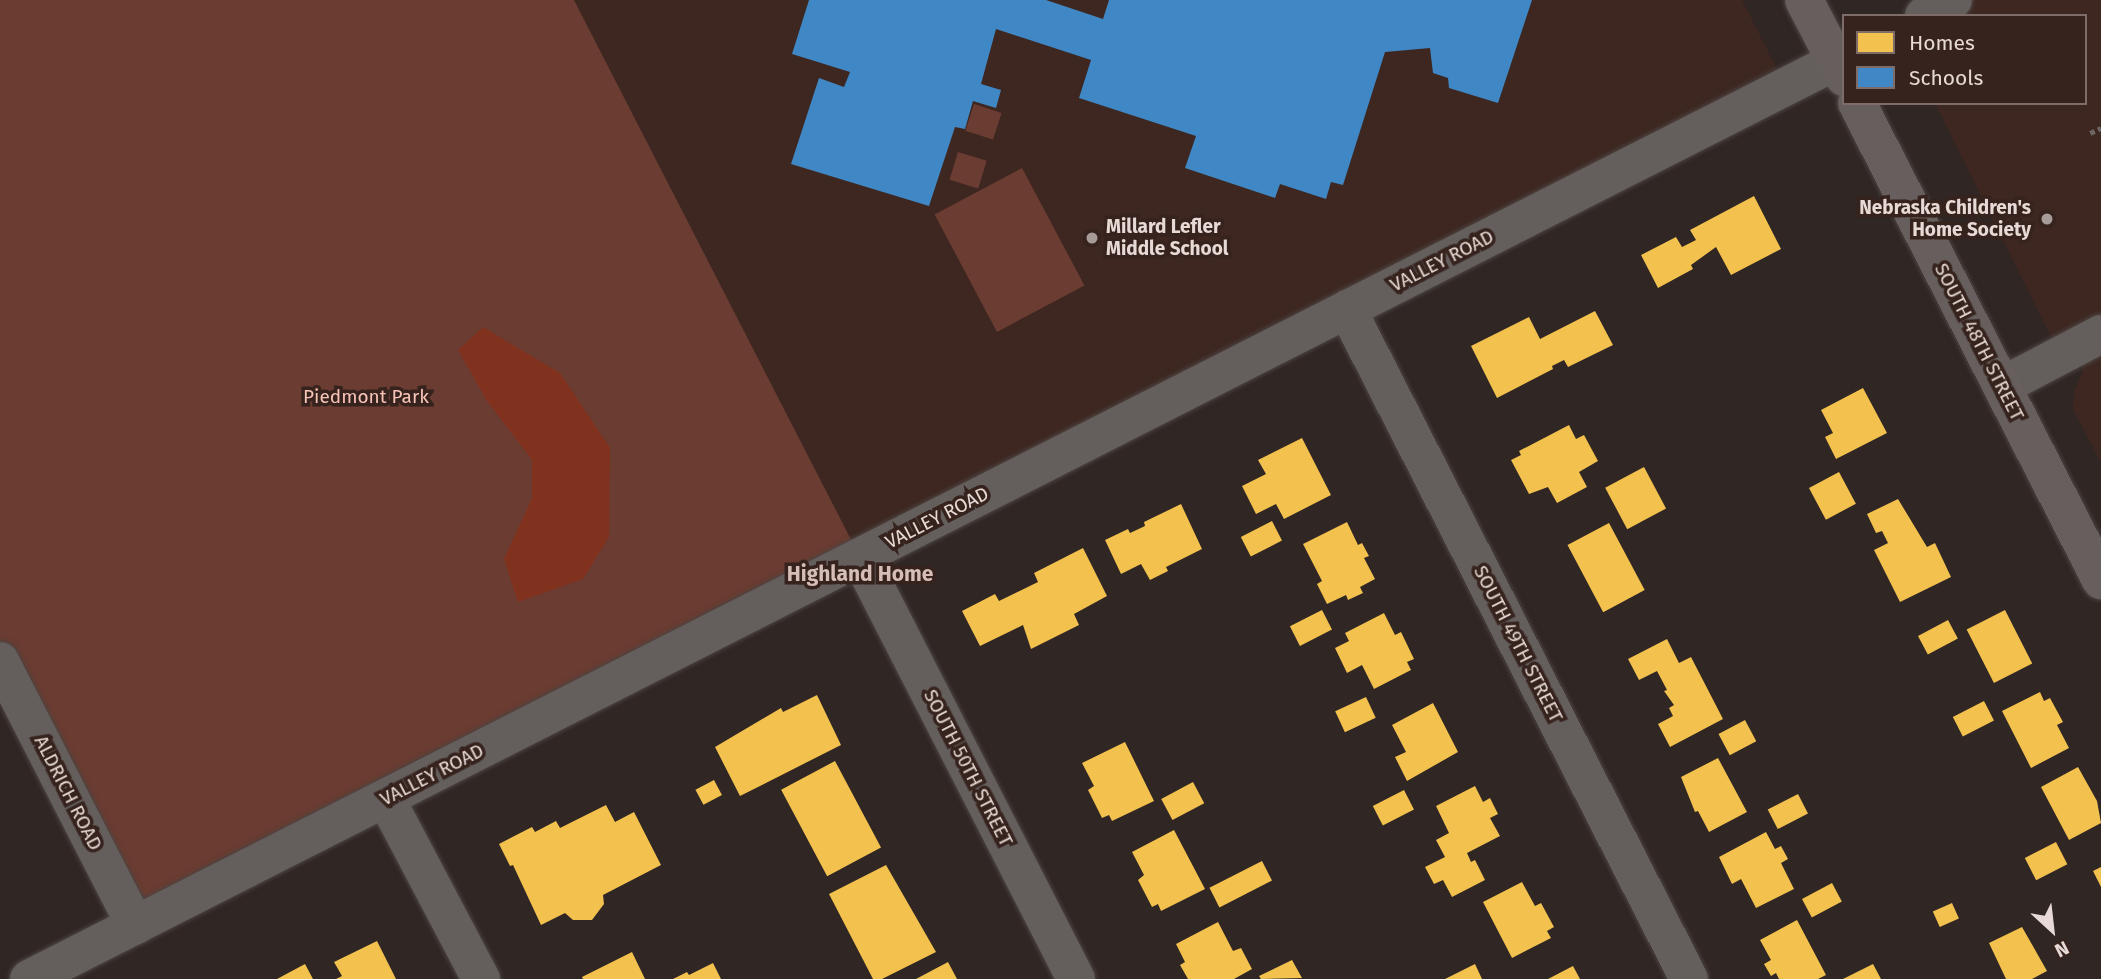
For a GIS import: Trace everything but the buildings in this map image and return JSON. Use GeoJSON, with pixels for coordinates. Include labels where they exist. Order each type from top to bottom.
{"type":"FeatureCollection","features":[{"type":"Feature","properties":{"kind":"main road"},"geometry":{"type":"LineString","coordinates":[[1804,0],[1841,65]]}},
{"type":"Feature","properties":{"kind":"main road","name":"SOUTH 48TH STREET"},"geometry":{"type":"LineString","coordinates":[[1858,105],[2101,580]]}},
{"type":"Feature","properties":{"kind":"street"},"geometry":{"type":"LineString","coordinates":[[1928,14],[1953,0]]}},
{"type":"Feature","properties":{"kind":"street","name":"VALLEY ROAD"},"geometry":{"type":"LineString","coordinates":[[29,979],[1347,309],[1841,65]]}},
{"type":"Feature","properties":{"kind":"street","name":"SOUTH 49TH STREET"},"geometry":{"type":"LineString","coordinates":[[1347,309],[1689,979]]}},
{"type":"Feature","properties":{"kind":"street"},"geometry":{"type":"LineString","coordinates":[[2002,386],[2101,334]]}},
{"type":"Feature","properties":{"kind":"street","name":"SOUTH 50TH STREET"},"geometry":{"type":"LineString","coordinates":[[860,557],[1076,979]]}},
{"type":"Feature","properties":{"kind":"street","name":"ALDRICH ROAD"},"geometry":{"type":"LineString","coordinates":[[0,661],[135,925]]}},
{"type":"Feature","properties":{"kind":"street"},"geometry":{"type":"LineString","coordinates":[[386,799],[481,979]]}},
{"type":"Feature","properties":{"kind":"path"},"geometry":{"type":"LineString","coordinates":[[2090,133],[2101,128]]}},
{"type":"Feature","properties":{"kind":"shaded area","name":"Millard Lefler Middle School"},"geometry":{"type":"Polygon","coordinates":[[[574,0],[1742,0],[1786,87],[860,557],[574,0]]]}},
{"type":"Feature","properties":{"kind":"shaded area","name":"Nebraska Children's Home Society"},"geometry":{"type":"Polygon","coordinates":[[[1953,0],[2101,0],[2101,463],[2073,409],[2074,391],[2083,372],[2080,346],[2060,355],[1936,105],[2087,105],[2087,14],[1928,14],[1953,0]]]}},
{"type":"Feature","properties":{"kind":"shaded area"},"geometry":{"type":"Polygon","coordinates":[[[483,327],[560,373],[610,448],[609,537],[583,579],[518,602],[504,559],[532,498],[532,460],[487,401],[458,350],[483,327]]]}},
{"type":"Feature","properties":{"kind":"green space","name":"Piedmont Park"},"geometry":{"type":"Polygon","coordinates":[[[0,0],[574,0],[860,557],[135,925],[0,661],[0,0]]]}},
{"type":"Feature","properties":{"kind":"green space"},"geometry":{"type":"Polygon","coordinates":[[[974,104],[1002,113],[993,140],[965,131],[974,104]]]}},
{"type":"Feature","properties":{"kind":"green space"},"geometry":{"type":"Polygon","coordinates":[[[958,152],[987,161],[978,189],[950,180],[958,152]]]}},
{"type":"Feature","properties":{"kind":"green space"},"geometry":{"type":"Polygon","coordinates":[[[1022,168],[1084,285],[997,332],[935,214],[1022,168]]]}},
{"type":"Feature","properties":{"kind":"place","name":"Nebraska Children's Home Society"},"geometry":{"type":"Point","coordinates":[2047,219]}},
{"type":"Feature","properties":{"kind":"place","name":"Millard Lefler Middle School"},"geometry":{"type":"Point","coordinates":[1092,238]}},
{"type":"Feature","properties":{"kind":"district","name":"Highland Home"},"geometry":{"type":"Point","coordinates":[860,574]}}]}
